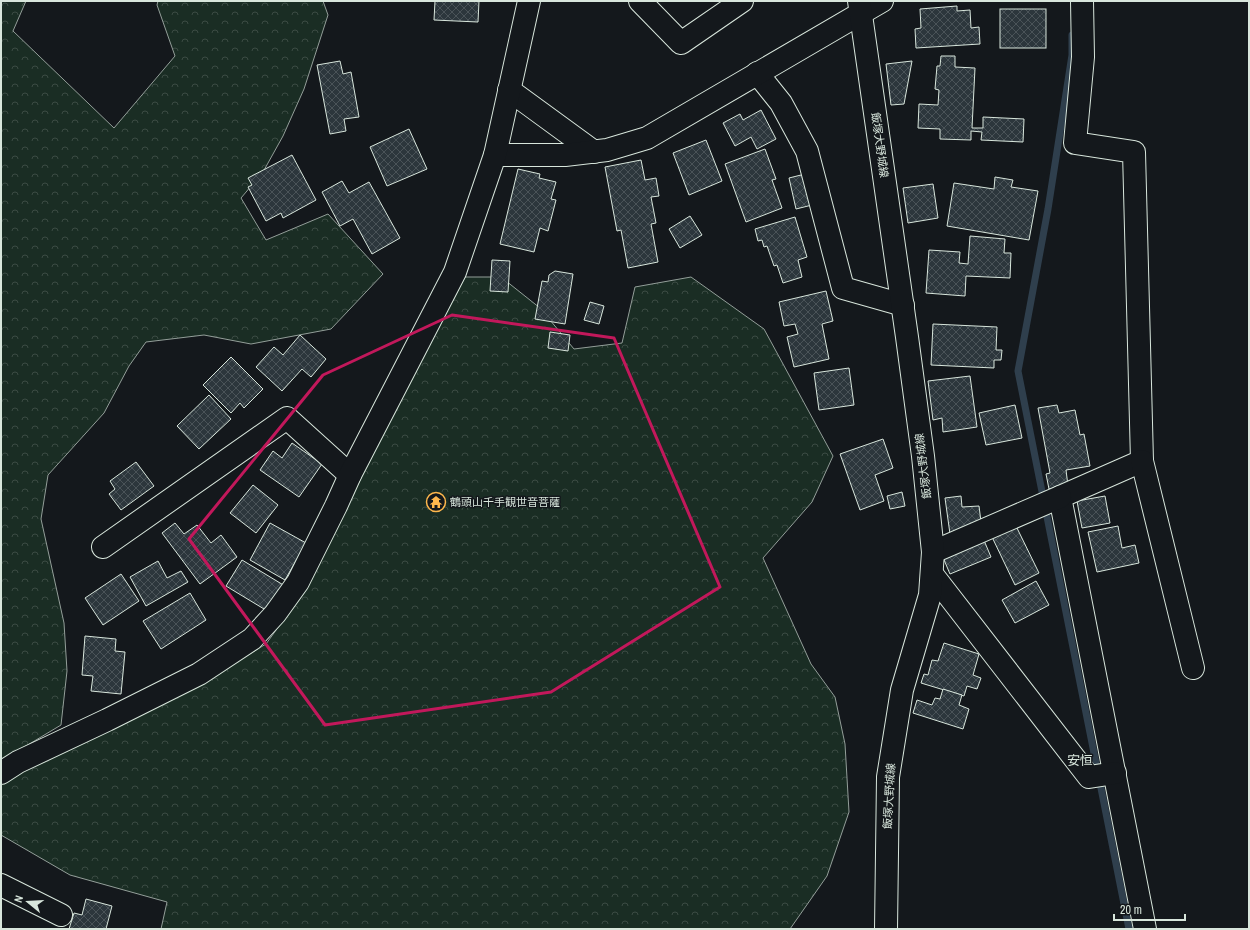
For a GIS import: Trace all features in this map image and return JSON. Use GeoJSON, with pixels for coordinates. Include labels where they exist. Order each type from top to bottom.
{"type":"FeatureCollection","features":[{"type":"Feature","properties":{"kind":"street"},"geometry":{"type":"LineString","coordinates":[[1,773],[18,762],[199,674],[252,638],[275,614],[298,582],[350,475],[455,272],[495,155],[529,1]]}},
{"type":"Feature","properties":{"kind":"street"},"geometry":{"type":"LineString","coordinates":[[640,1],[681,43],[742,1]]}},
{"type":"Feature","properties":{"kind":"street"},"geometry":{"type":"LineString","coordinates":[[495,155],[565,155],[594,152],[607,150],[647,138],[757,73],[860,7],[882,1]]}},
{"type":"Feature","properties":{"kind":"street"},"geometry":{"type":"LineString","coordinates":[[1082,1],[1082,57],[1075,143],[1134,152],[1142,460],[1193,668]]}},
{"type":"Feature","properties":{"kind":"street","name":"飯塚大野城線"},"geometry":{"type":"LineString","coordinates":[[860,7],[903,305],[923,456],[933,552],[930,595],[902,690],[888,777],[886,929]]}},
{"type":"Feature","properties":{"kind":"street"},"geometry":{"type":"LineString","coordinates":[[757,73],[780,103],[807,151],[843,288],[903,305]]}},
{"type":"Feature","properties":{"kind":"street"},"geometry":{"type":"LineString","coordinates":[[509,90],[594,152]]}},
{"type":"Feature","properties":{"kind":"street"},"geometry":{"type":"LineString","coordinates":[[103,548],[286,418],[350,475]]}},
{"type":"Feature","properties":{"kind":"street"},"geometry":{"type":"LineString","coordinates":[[933,552],[1142,460]]}},
{"type":"Feature","properties":{"kind":"street"},"geometry":{"type":"LineString","coordinates":[[1047,502],[1102,775],[1145,929]]}},
{"type":"Feature","properties":{"kind":"street"},"geometry":{"type":"LineString","coordinates":[[932,574],[1102,775]]}},
{"type":"Feature","properties":{"kind":"street"},"geometry":{"type":"LineString","coordinates":[[1,885],[61,915]]}},
{"type":"Feature","properties":{"kind":"highlighted area"},"geometry":{"type":"Polygon","coordinates":[[[452,315],[614,338],[720,587],[551,692],[325,725],[189,539],[323,375],[452,315]]]}},
{"type":"Feature","properties":{"kind":"green space"},"geometry":{"type":"Polygon","coordinates":[[[1,1],[26,1],[13,31],[114,128],[175,56],[157,5],[158,1],[323,1],[328,15],[304,89],[283,136],[263,172],[241,198],[266,240],[328,214],[383,274],[331,329],[251,344],[204,335],[146,342],[129,366],[104,413],[48,475],[41,519],[64,623],[67,671],[61,725],[1,761],[1,1]]]}},
{"type":"Feature","properties":{"kind":"green space"},"geometry":{"type":"Polygon","coordinates":[[[465,277],[501,277],[540,308],[574,349],[622,343],[635,287],[691,277],[764,329],[833,456],[812,502],[763,558],[811,664],[835,697],[845,744],[849,812],[827,876],[790,929],[161,929],[167,902],[70,875],[1,835],[1,782],[196,686],[266,644],[300,597],[357,481],[465,277]]]}},
{"type":"Feature","properties":{"kind":"building"},"geometry":{"type":"Polygon","coordinates":[[[435,1],[479,1],[478,22],[434,20],[435,1]]]}},
{"type":"Feature","properties":{"kind":"building"},"geometry":{"type":"Polygon","coordinates":[[[957,6],[957,11],[970,10],[971,28],[979,27],[980,44],[916,48],[915,29],[921,28],[920,9],[957,6]]]}},
{"type":"Feature","properties":{"kind":"building"},"geometry":{"type":"Polygon","coordinates":[[[1000,9],[1046,9],[1046,48],[1000,48],[1000,9]]]}},
{"type":"Feature","properties":{"kind":"building"},"geometry":{"type":"Polygon","coordinates":[[[941,56],[955,56],[955,67],[975,68],[972,128],[983,128],[983,117],[1024,119],[1023,142],[981,140],[982,132],[971,131],[971,140],[940,139],[940,129],[918,128],[919,104],[938,105],[939,90],[935,89],[937,66],[940,66],[941,56]]]}},
{"type":"Feature","properties":{"kind":"building"},"geometry":{"type":"Polygon","coordinates":[[[340,61],[343,74],[351,72],[359,117],[344,119],[346,131],[330,134],[317,65],[340,61]]]}},
{"type":"Feature","properties":{"kind":"building"},"geometry":{"type":"Polygon","coordinates":[[[912,61],[904,104],[891,105],[886,64],[912,61]]]}},
{"type":"Feature","properties":{"kind":"building"},"geometry":{"type":"Polygon","coordinates":[[[761,110],[776,139],[757,149],[751,137],[735,146],[723,123],[740,114],[743,120],[761,110]]]}},
{"type":"Feature","properties":{"kind":"building"},"geometry":{"type":"Polygon","coordinates":[[[409,129],[427,169],[387,186],[370,147],[409,129]]]}},
{"type":"Feature","properties":{"kind":"building"},"geometry":{"type":"Polygon","coordinates":[[[706,140],[722,181],[689,195],[673,153],[706,140]]]}},
{"type":"Feature","properties":{"kind":"building"},"geometry":{"type":"Polygon","coordinates":[[[765,149],[776,179],[772,180],[782,208],[746,222],[725,164],[765,149]]]}},
{"type":"Feature","properties":{"kind":"building"},"geometry":{"type":"Polygon","coordinates":[[[292,155],[316,200],[283,218],[281,213],[266,221],[248,187],[252,185],[248,178],[292,155]]]}},
{"type":"Feature","properties":{"kind":"building"},"geometry":{"type":"Polygon","coordinates":[[[641,160],[645,180],[656,178],[659,196],[651,197],[656,223],[651,224],[658,262],[628,268],[621,230],[617,231],[605,167],[641,160]]]}},
{"type":"Feature","properties":{"kind":"building"},"geometry":{"type":"Polygon","coordinates":[[[518,169],[540,174],[539,178],[556,182],[551,199],[556,200],[548,231],[540,228],[534,252],[500,244],[518,169]]]}},
{"type":"Feature","properties":{"kind":"building"},"geometry":{"type":"Polygon","coordinates":[[[809,173],[816,204],[796,209],[789,178],[809,173]]]}},
{"type":"Feature","properties":{"kind":"building"},"geometry":{"type":"Polygon","coordinates":[[[995,177],[1013,180],[1011,187],[1038,191],[1029,240],[947,226],[954,183],[994,189],[995,177]]]}},
{"type":"Feature","properties":{"kind":"building"},"geometry":{"type":"Polygon","coordinates":[[[342,181],[349,193],[369,182],[400,238],[372,254],[353,219],[340,226],[322,192],[342,181]]]}},
{"type":"Feature","properties":{"kind":"building"},"geometry":{"type":"Polygon","coordinates":[[[933,184],[938,218],[908,223],[903,188],[933,184]]]}},
{"type":"Feature","properties":{"kind":"building"},"geometry":{"type":"Polygon","coordinates":[[[690,216],[702,235],[680,248],[669,229],[690,216]]]}},
{"type":"Feature","properties":{"kind":"building"},"geometry":{"type":"Polygon","coordinates":[[[795,217],[807,257],[798,260],[802,277],[783,283],[777,265],[774,266],[767,246],[764,247],[762,240],[758,241],[755,229],[795,217]]]}},
{"type":"Feature","properties":{"kind":"building"},"geometry":{"type":"Polygon","coordinates":[[[970,236],[1005,239],[1004,253],[1011,253],[1010,278],[966,276],[965,296],[926,293],[929,250],[960,252],[959,263],[968,264],[970,236]]]}},
{"type":"Feature","properties":{"kind":"building"},"geometry":{"type":"Polygon","coordinates":[[[492,260],[510,261],[508,292],[490,291],[492,260]]]}},
{"type":"Feature","properties":{"kind":"building"},"geometry":{"type":"Polygon","coordinates":[[[555,271],[573,274],[565,324],[535,319],[542,281],[548,282],[549,275],[555,271]]]}},
{"type":"Feature","properties":{"kind":"building"},"geometry":{"type":"Polygon","coordinates":[[[826,291],[833,321],[822,324],[829,359],[794,367],[787,337],[798,334],[795,324],[784,326],[779,302],[826,291]]]}},
{"type":"Feature","properties":{"kind":"building"},"geometry":{"type":"Polygon","coordinates":[[[590,302],[604,306],[599,324],[584,320],[590,302]]]}},
{"type":"Feature","properties":{"kind":"building"},"geometry":{"type":"Polygon","coordinates":[[[933,324],[997,327],[996,350],[1002,350],[1001,360],[994,360],[994,368],[931,365],[933,324]]]}},
{"type":"Feature","properties":{"kind":"building"},"geometry":{"type":"Polygon","coordinates":[[[550,332],[570,335],[568,351],[548,348],[550,332]]]}},
{"type":"Feature","properties":{"kind":"building"},"geometry":{"type":"Polygon","coordinates":[[[300,335],[326,359],[311,377],[302,369],[282,391],[256,367],[274,347],[283,355],[300,335]]]}},
{"type":"Feature","properties":{"kind":"building"},"geometry":{"type":"Polygon","coordinates":[[[231,357],[263,389],[244,408],[240,403],[231,413],[203,385],[231,357]]]}},
{"type":"Feature","properties":{"kind":"building"},"geometry":{"type":"Polygon","coordinates":[[[849,368],[854,405],[819,410],[814,373],[849,368]]]}},
{"type":"Feature","properties":{"kind":"building"},"geometry":{"type":"Polygon","coordinates":[[[970,376],[977,427],[943,432],[942,418],[933,420],[928,381],[970,376]]]}},
{"type":"Feature","properties":{"kind":"building"},"geometry":{"type":"Polygon","coordinates":[[[209,395],[231,419],[199,449],[177,426],[209,395]]]}},
{"type":"Feature","properties":{"kind":"building"},"geometry":{"type":"Polygon","coordinates":[[[1015,405],[1022,438],[986,445],[979,413],[1015,405]]]}},
{"type":"Feature","properties":{"kind":"building"},"geometry":{"type":"Polygon","coordinates":[[[1057,405],[1059,413],[1075,410],[1080,435],[1084,434],[1090,466],[1066,470],[1068,486],[1049,489],[1046,474],[1050,473],[1038,408],[1057,405]]]}},
{"type":"Feature","properties":{"kind":"building"},"geometry":{"type":"Polygon","coordinates":[[[883,439],[893,468],[875,475],[884,501],[860,510],[840,454],[883,439]]]}},
{"type":"Feature","properties":{"kind":"building"},"geometry":{"type":"Polygon","coordinates":[[[292,443],[322,464],[299,497],[260,470],[273,451],[282,458],[292,443]]]}},
{"type":"Feature","properties":{"kind":"building"},"geometry":{"type":"Polygon","coordinates":[[[136,462],[154,486],[121,510],[109,494],[115,489],[110,481],[136,462]]]}},
{"type":"Feature","properties":{"kind":"building"},"geometry":{"type":"Polygon","coordinates":[[[253,485],[278,505],[256,533],[230,513],[253,485]]]}},
{"type":"Feature","properties":{"kind":"building"},"geometry":{"type":"Polygon","coordinates":[[[902,492],[905,506],[890,509],[887,496],[902,492]]]}},
{"type":"Feature","properties":{"kind":"building"},"geometry":{"type":"Polygon","coordinates":[[[961,496],[962,507],[979,506],[982,530],[950,534],[945,498],[961,496]]]}},
{"type":"Feature","properties":{"kind":"building"},"geometry":{"type":"Polygon","coordinates":[[[1105,496],[1110,523],[1082,528],[1077,501],[1105,496]]]}},
{"type":"Feature","properties":{"kind":"building"},"geometry":{"type":"Polygon","coordinates":[[[175,523],[184,534],[197,525],[211,543],[221,535],[237,557],[200,584],[162,533],[175,523]]]}},
{"type":"Feature","properties":{"kind":"building"},"geometry":{"type":"Polygon","coordinates":[[[270,523],[306,543],[285,580],[250,560],[270,523]]]}},
{"type":"Feature","properties":{"kind":"building"},"geometry":{"type":"Polygon","coordinates":[[[1016,526],[1039,573],[1015,585],[992,537],[1016,526]]]}},
{"type":"Feature","properties":{"kind":"building"},"geometry":{"type":"Polygon","coordinates":[[[1118,526],[1122,548],[1135,545],[1139,563],[1097,572],[1088,532],[1118,526]]]}},
{"type":"Feature","properties":{"kind":"building"},"geometry":{"type":"Polygon","coordinates":[[[983,538],[991,557],[950,574],[942,555],[983,538]]]}},
{"type":"Feature","properties":{"kind":"building"},"geometry":{"type":"Polygon","coordinates":[[[242,560],[285,586],[269,612],[226,586],[242,560]]]}},
{"type":"Feature","properties":{"kind":"building"},"geometry":{"type":"Polygon","coordinates":[[[158,561],[167,578],[181,571],[188,582],[146,606],[130,577],[158,561]]]}},
{"type":"Feature","properties":{"kind":"building"},"geometry":{"type":"Polygon","coordinates":[[[121,574],[139,601],[103,625],[85,598],[121,574]]]}},
{"type":"Feature","properties":{"kind":"building"},"geometry":{"type":"Polygon","coordinates":[[[1036,581],[1049,605],[1015,623],[1002,600],[1036,581]]]}},
{"type":"Feature","properties":{"kind":"building"},"geometry":{"type":"Polygon","coordinates":[[[190,593],[206,620],[161,649],[143,621],[190,593]]]}},
{"type":"Feature","properties":{"kind":"building"},"geometry":{"type":"Polygon","coordinates":[[[85,636],[116,639],[115,651],[125,652],[121,694],[91,691],[93,676],[82,675],[85,636]]]}},
{"type":"Feature","properties":{"kind":"building"},"geometry":{"type":"Polygon","coordinates":[[[944,643],[979,654],[973,675],[981,678],[977,689],[967,686],[964,696],[921,683],[924,674],[928,675],[932,660],[938,661],[944,643]]]}},
{"type":"Feature","properties":{"kind":"building"},"geometry":{"type":"Polygon","coordinates":[[[943,689],[962,695],[959,705],[969,709],[963,729],[913,713],[917,700],[932,705],[935,698],[940,699],[943,689]]]}},
{"type":"Feature","properties":{"kind":"building"},"geometry":{"type":"Polygon","coordinates":[[[86,899],[112,906],[106,929],[69,929],[74,913],[82,915],[86,899]]]}},
{"type":"Feature","properties":{"kind":"waterway"},"geometry":{"type":"LineString","coordinates":[[1072,35],[1072,55],[1048,209],[1018,371],[1129,929]]}},
{"type":"Feature","properties":{"kind":"place","name":"鶴頭山千手観世音菩薩"},"geometry":{"type":"Point","coordinates":[436,502]}},
{"type":"Feature","properties":{"kind":"district","name":"安恒"},"geometry":{"type":"Point","coordinates":[1080,760]}}]}
